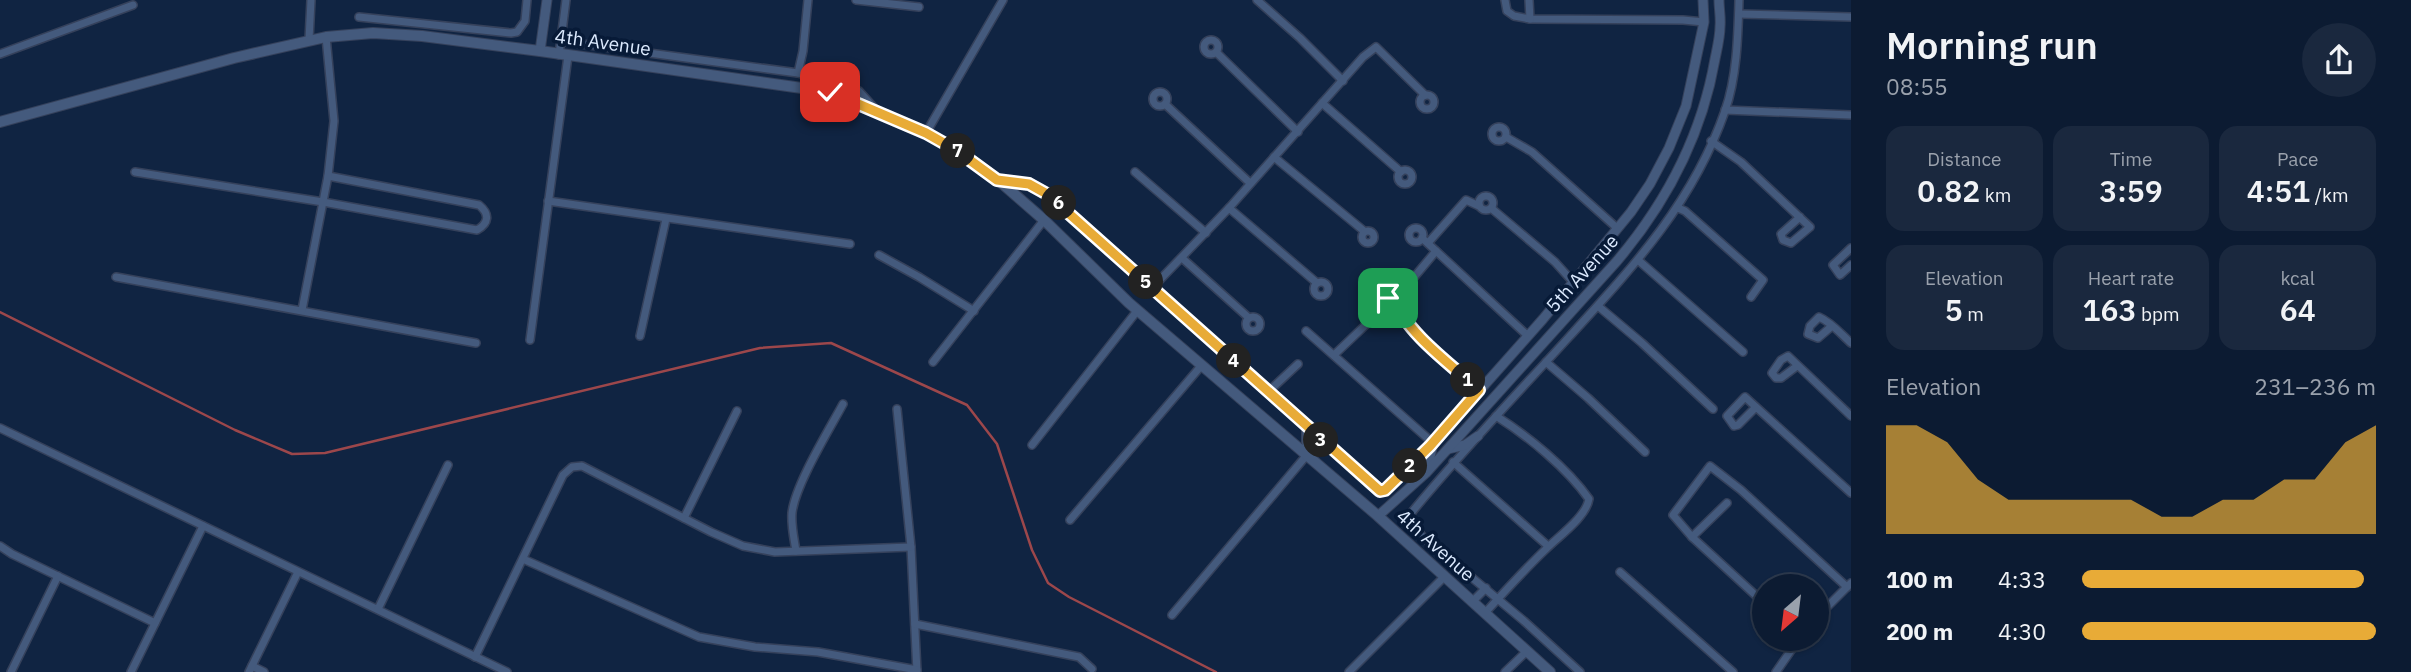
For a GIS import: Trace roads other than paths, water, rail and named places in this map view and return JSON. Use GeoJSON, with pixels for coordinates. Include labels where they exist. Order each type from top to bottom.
{"type":"FeatureCollection","features":[{"type":"Feature","properties":{"kind":"main road","name":"4th Avenue"},"geometry":{"type":"LineString","coordinates":[[0,122],[309,40],[373,33],[422,36],[540,51],[830,92],[926,133],[956,150],[997,180],[1044,220],[1138,310],[1378,516],[1550,672]]}},
{"type":"Feature","properties":{"kind":"street"},"geometry":{"type":"LineString","coordinates":[[309,40],[311,0]]}},
{"type":"Feature","properties":{"kind":"street"},"geometry":{"type":"LineString","coordinates":[[359,17],[511,33],[517,32],[525,21],[527,0]]}},
{"type":"Feature","properties":{"kind":"street"},"geometry":{"type":"LineString","coordinates":[[540,51],[547,0]]}},
{"type":"Feature","properties":{"kind":"street"},"geometry":{"type":"LineString","coordinates":[[530,340],[564,55],[560,41],[566,0]]}},
{"type":"Feature","properties":{"kind":"street"},"geometry":{"type":"LineString","coordinates":[[798,73],[808,0]]}},
{"type":"Feature","properties":{"kind":"street"},"geometry":{"type":"LineString","coordinates":[[856,0],[919,7]]}},
{"type":"Feature","properties":{"kind":"street"},"geometry":{"type":"LineString","coordinates":[[926,133],[1003,0]]}},
{"type":"Feature","properties":{"kind":"street"},"geometry":{"type":"LineString","coordinates":[[1256,0],[1300,38],[1343,81]]}},
{"type":"Feature","properties":{"kind":"street"},"geometry":{"type":"LineString","coordinates":[[1505,0],[1507,11],[1514,16],[1530,19],[1704,22]]}},
{"type":"Feature","properties":{"kind":"street"},"geometry":{"type":"LineString","coordinates":[[1529,0],[1530,19]]}},
{"type":"Feature","properties":{"kind":"street"},"geometry":{"type":"LineString","coordinates":[[997,180],[1029,184],[1047,194],[1268,393],[1380,491],[1385,490],[1432,444],[1528,336],[1618,228],[1650,184],[1669,148],[1686,106],[1704,22],[1703,0]]}},
{"type":"Feature","properties":{"kind":"street","name":"5th Avenue"},"geometry":{"type":"LineString","coordinates":[[1378,516],[1426,473],[1617,261],[1665,194],[1697,126],[1705,102],[1720,27],[1719,0]]}},
{"type":"Feature","properties":{"kind":"street"},"geometry":{"type":"LineString","coordinates":[[1580,672],[1499,598],[1422,536],[1410,520],[1412,512],[1452,462],[1598,306],[1678,208],[1708,154],[1725,110],[1734,65],[1739,0]]}},
{"type":"Feature","properties":{"kind":"street"},"geometry":{"type":"LineString","coordinates":[[0,54],[133,5]]}},
{"type":"Feature","properties":{"kind":"street"},"geometry":{"type":"LineString","coordinates":[[1739,14],[1851,17]]}},
{"type":"Feature","properties":{"kind":"street"},"geometry":{"type":"LineString","coordinates":[[302,310],[328,176],[334,121],[326,37]]}},
{"type":"Feature","properties":{"kind":"street"},"geometry":{"type":"LineString","coordinates":[[560,41],[798,73],[859,91],[877,112]]}},
{"type":"Feature","properties":{"kind":"street"},"geometry":{"type":"LineString","coordinates":[[1152,288],[1229,208],[1363,57],[1376,47],[1425,95]]}},
{"type":"Feature","properties":{"kind":"street"},"geometry":{"type":"LineString","coordinates":[[1216,52],[1298,132]]}},
{"type":"Feature","properties":{"kind":"street"},"geometry":{"type":"LineString","coordinates":[[1322,103],[1401,172]]}},
{"type":"Feature","properties":{"kind":"street"},"geometry":{"type":"LineString","coordinates":[[1164,104],[1250,183]]}},
{"type":"Feature","properties":{"kind":"street"},"geometry":{"type":"LineString","coordinates":[[1725,110],[1851,115]]}},
{"type":"Feature","properties":{"kind":"street"},"geometry":{"type":"LineString","coordinates":[[1506,137],[1532,152],[1618,228]]}},
{"type":"Feature","properties":{"kind":"street"},"geometry":{"type":"LineString","coordinates":[[1712,141],[1731,154],[1800,217]]}},
{"type":"Feature","properties":{"kind":"street"},"geometry":{"type":"LineString","coordinates":[[1274,157],[1364,231]]}},
{"type":"Feature","properties":{"kind":"street"},"geometry":{"type":"LineString","coordinates":[[135,172],[477,230],[484,226],[488,218],[486,211],[479,205],[328,176]]}},
{"type":"Feature","properties":{"kind":"street"},"geometry":{"type":"LineString","coordinates":[[1135,172],[1206,233]]}},
{"type":"Feature","properties":{"kind":"street"},"geometry":{"type":"LineString","coordinates":[[1528,336],[1425,240],[1466,200],[1482,209],[1490,208],[1555,262],[1573,282]]}},
{"type":"Feature","properties":{"kind":"street"},"geometry":{"type":"LineString","coordinates":[[548,201],[850,244]]}},
{"type":"Feature","properties":{"kind":"street"},"geometry":{"type":"LineString","coordinates":[[1229,208],[1317,283]]}},
{"type":"Feature","properties":{"kind":"street"},"geometry":{"type":"LineString","coordinates":[[1678,208],[1685,211],[1763,280],[1751,297]]}},
{"type":"Feature","properties":{"kind":"street"},"geometry":{"type":"LineString","coordinates":[[640,336],[666,219]]}},
{"type":"Feature","properties":{"kind":"street"},"geometry":{"type":"LineString","coordinates":[[933,362],[1044,220]]}},
{"type":"Feature","properties":{"kind":"street"},"geometry":{"type":"LineString","coordinates":[[1851,248],[1833,265],[1840,275],[1851,265]]}},
{"type":"Feature","properties":{"kind":"street"},"geometry":{"type":"LineString","coordinates":[[1334,355],[1375,316],[1386,311],[1391,312],[1436,251]]}},
{"type":"Feature","properties":{"kind":"street"},"geometry":{"type":"LineString","coordinates":[[879,255],[974,311]]}},
{"type":"Feature","properties":{"kind":"street"},"geometry":{"type":"LineString","coordinates":[[1182,258],[1249,318]]}},
{"type":"Feature","properties":{"kind":"street"},"geometry":{"type":"LineString","coordinates":[[1638,260],[1743,352]]}},
{"type":"Feature","properties":{"kind":"street"},"geometry":{"type":"LineString","coordinates":[[116,277],[476,343]]}},
{"type":"Feature","properties":{"kind":"street"},"geometry":{"type":"LineString","coordinates":[[1386,311],[1383,307],[1384,300],[1388,298],[1421,337],[1479,390]]}},
{"type":"Feature","properties":{"kind":"street"},"geometry":{"type":"LineString","coordinates":[[1598,306],[1713,409]]}},
{"type":"Feature","properties":{"kind":"street"},"geometry":{"type":"LineString","coordinates":[[1032,444],[1138,310]]}},
{"type":"Feature","properties":{"kind":"street"},"geometry":{"type":"LineString","coordinates":[[1832,326],[1851,342]]}},
{"type":"Feature","properties":{"kind":"street"},"geometry":{"type":"LineString","coordinates":[[1306,331],[1432,444]]}},
{"type":"Feature","properties":{"kind":"street"},"geometry":{"type":"LineString","coordinates":[[1546,362],[1645,453]]}},
{"type":"Feature","properties":{"kind":"street"},"geometry":{"type":"LineString","coordinates":[[1268,393],[1298,363]]}},
{"type":"Feature","properties":{"kind":"street"},"geometry":{"type":"LineString","coordinates":[[1070,520],[1201,366]]}},
{"type":"Feature","properties":{"kind":"street"},"geometry":{"type":"LineString","coordinates":[[1797,366],[1851,416]]}},
{"type":"Feature","properties":{"kind":"street"},"geometry":{"type":"LineString","coordinates":[[796,551],[792,510],[797,493],[843,404]]}},
{"type":"Feature","properties":{"kind":"street"},"geometry":{"type":"LineString","coordinates":[[1756,407],[1851,494]]}},
{"type":"Feature","properties":{"kind":"street"},"geometry":{"type":"LineString","coordinates":[[523,559],[699,637],[755,647],[818,652],[917,671],[911,547],[897,409]]}},
{"type":"Feature","properties":{"kind":"street"},"geometry":{"type":"LineString","coordinates":[[684,518],[737,411]]}},
{"type":"Feature","properties":{"kind":"street"},"geometry":{"type":"LineString","coordinates":[[1485,613],[1548,546],[1562,535],[1587,506],[1588,499],[1553,461],[1496,416]]}},
{"type":"Feature","properties":{"kind":"street"},"geometry":{"type":"LineString","coordinates":[[1172,615],[1306,456],[1306,426]]}},
{"type":"Feature","properties":{"kind":"street"},"geometry":{"type":"LineString","coordinates":[[0,428],[507,672]]}},
{"type":"Feature","properties":{"kind":"street"},"geometry":{"type":"LineString","coordinates":[[1447,449],[1465,445],[1478,436]]}},
{"type":"Feature","properties":{"kind":"street"},"geometry":{"type":"LineString","coordinates":[[1426,473],[1432,444]]}},
{"type":"Feature","properties":{"kind":"street"},"geometry":{"type":"LineString","coordinates":[[1452,462],[1548,546]]}},
{"type":"Feature","properties":{"kind":"street"},"geometry":{"type":"LineString","coordinates":[[378,610],[448,465]]}},
{"type":"Feature","properties":{"kind":"street"},"geometry":{"type":"LineString","coordinates":[[475,657],[563,475],[572,467],[582,466],[743,546],[775,552],[911,547]]}},
{"type":"Feature","properties":{"kind":"street"},"geometry":{"type":"LineString","coordinates":[[1752,592],[1692,537],[1673,514],[1710,466],[1741,490],[1848,589],[1829,606]]}},
{"type":"Feature","properties":{"kind":"street"},"geometry":{"type":"LineString","coordinates":[[1692,537],[1727,503]]}},
{"type":"Feature","properties":{"kind":"street"},"geometry":{"type":"LineString","coordinates":[[131,672],[204,526]]}},
{"type":"Feature","properties":{"kind":"street"},"geometry":{"type":"LineString","coordinates":[[0,546],[3,550],[155,623]]}},
{"type":"Feature","properties":{"kind":"street"},"geometry":{"type":"LineString","coordinates":[[1428,563],[1450,559]]}},
{"type":"Feature","properties":{"kind":"street"},"geometry":{"type":"LineString","coordinates":[[264,672],[250,669],[298,572]]}},
{"type":"Feature","properties":{"kind":"street"},"geometry":{"type":"LineString","coordinates":[[1620,572],[1733,672]]}},
{"type":"Feature","properties":{"kind":"street"},"geometry":{"type":"LineString","coordinates":[[11,672],[58,576]]}},
{"type":"Feature","properties":{"kind":"street"},"geometry":{"type":"LineString","coordinates":[[1349,672],[1444,577]]}},
{"type":"Feature","properties":{"kind":"street"},"geometry":{"type":"LineString","coordinates":[[1472,602],[1486,588]]}},
{"type":"Feature","properties":{"kind":"street"},"geometry":{"type":"LineString","coordinates":[[915,624],[1079,657],[1092,668]]}},
{"type":"Feature","properties":{"kind":"street"},"geometry":{"type":"LineString","coordinates":[[1505,672],[1527,651]]}},
{"type":"Feature","properties":{"kind":"street"},"geometry":{"type":"LineString","coordinates":[[1776,672],[1791,651]]}},
{"type":"Feature","properties":{"kind":"waterway"},"geometry":{"type":"LineString","coordinates":[[0,312],[235,430],[292,454],[325,453],[760,348],[831,343],[967,405],[997,444],[1032,550],[1048,583],[1069,597],[1216,672]]}}]}
